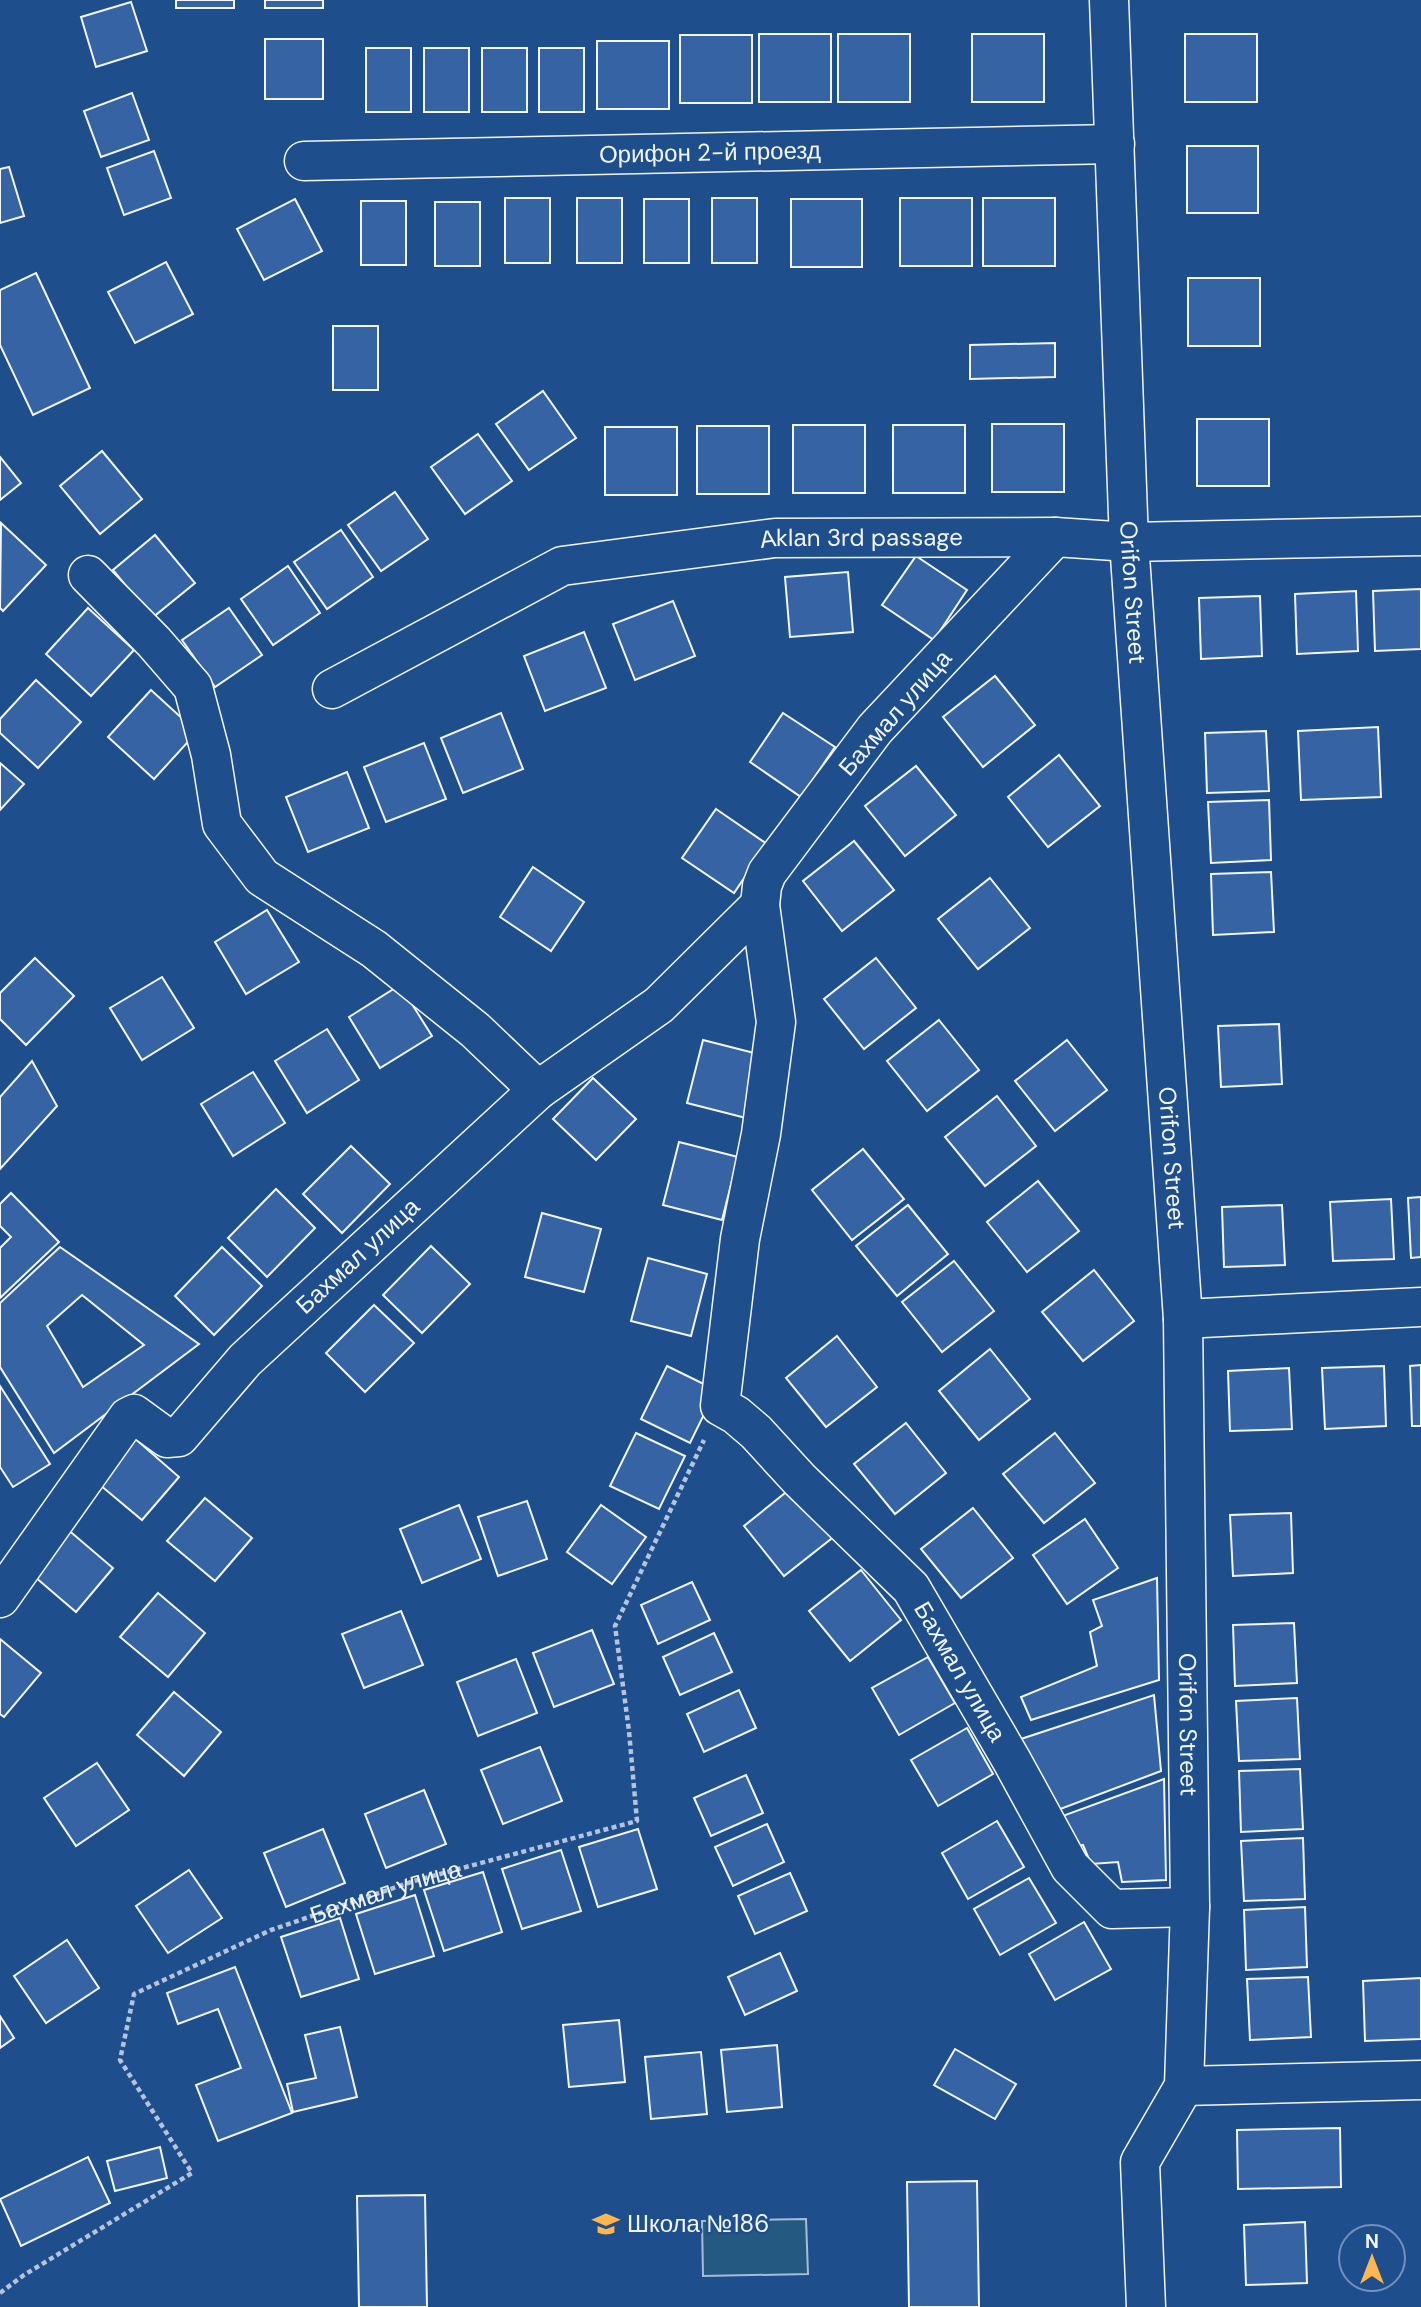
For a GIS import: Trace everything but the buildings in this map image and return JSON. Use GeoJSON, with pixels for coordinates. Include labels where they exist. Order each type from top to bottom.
{"type":"FeatureCollection","features":[{"type":"Feature","properties":{"kind":"street","name":"Orifon Street"},"geometry":{"type":"LineString","coordinates":[[1109,0],[1129,542],[1183,1319],[1190,1907],[1184,2085],[1140,2162],[1146,2307]]}},
{"type":"Feature","properties":{"kind":"street","name":"Орифон 2-й проезд"},"geometry":{"type":"LineString","coordinates":[[303,162],[1115,144]]}},
{"type":"Feature","properties":{"kind":"street","name":"Аklаn 3rd passage"},"geometry":{"type":"LineString","coordinates":[[332,689],[562,566],[775,538],[1055,537],[1129,542],[1421,536]]}},
{"type":"Feature","properties":{"kind":"street","name":"Бахмал улица"},"geometry":{"type":"LineString","coordinates":[[1055,537],[875,729],[767,873],[762,886],[760,905],[776,1022],[761,1134],[740,1239],[720,1406],[756,1432],[800,1480],[911,1588],[1070,1867],[1112,1909],[1190,1907]]}},
{"type":"Feature","properties":{"kind":"street"},"geometry":{"type":"LineString","coordinates":[[88,575],[154,642],[193,687],[211,755],[222,824],[262,877],[374,949],[475,1030],[538,1090]]}},
{"type":"Feature","properties":{"kind":"street","name":"Бахмал улица"},"geometry":{"type":"LineString","coordinates":[[0,1598],[128,1417],[134,1414],[167,1438],[179,1437],[245,1360],[538,1090],[659,1004],[760,905]]}},
{"type":"Feature","properties":{"kind":"street"},"geometry":{"type":"LineString","coordinates":[[1183,1319],[1421,1307]]}},
{"type":"Feature","properties":{"kind":"street"},"geometry":{"type":"LineString","coordinates":[[1184,2085],[1421,2080]]}},
{"type":"Feature","properties":{"kind":"path","name":"Бахмал улица"},"geometry":{"type":"LineString","coordinates":[[0,2292],[192,2173],[120,2060],[134,1994],[284,1926],[414,1881],[637,1821],[629,1731],[615,1626],[720,1406]]}},
{"type":"Feature","properties":{"kind":"shaded area"},"geometry":{"type":"Polygon","coordinates":[[[806,2219],[808,2274],[703,2276],[702,2221],[806,2219]]]}},
{"type":"Feature","properties":{"kind":"place","name":"Школа №186"},"geometry":{"type":"Point","coordinates":[606,2224]}}]}
